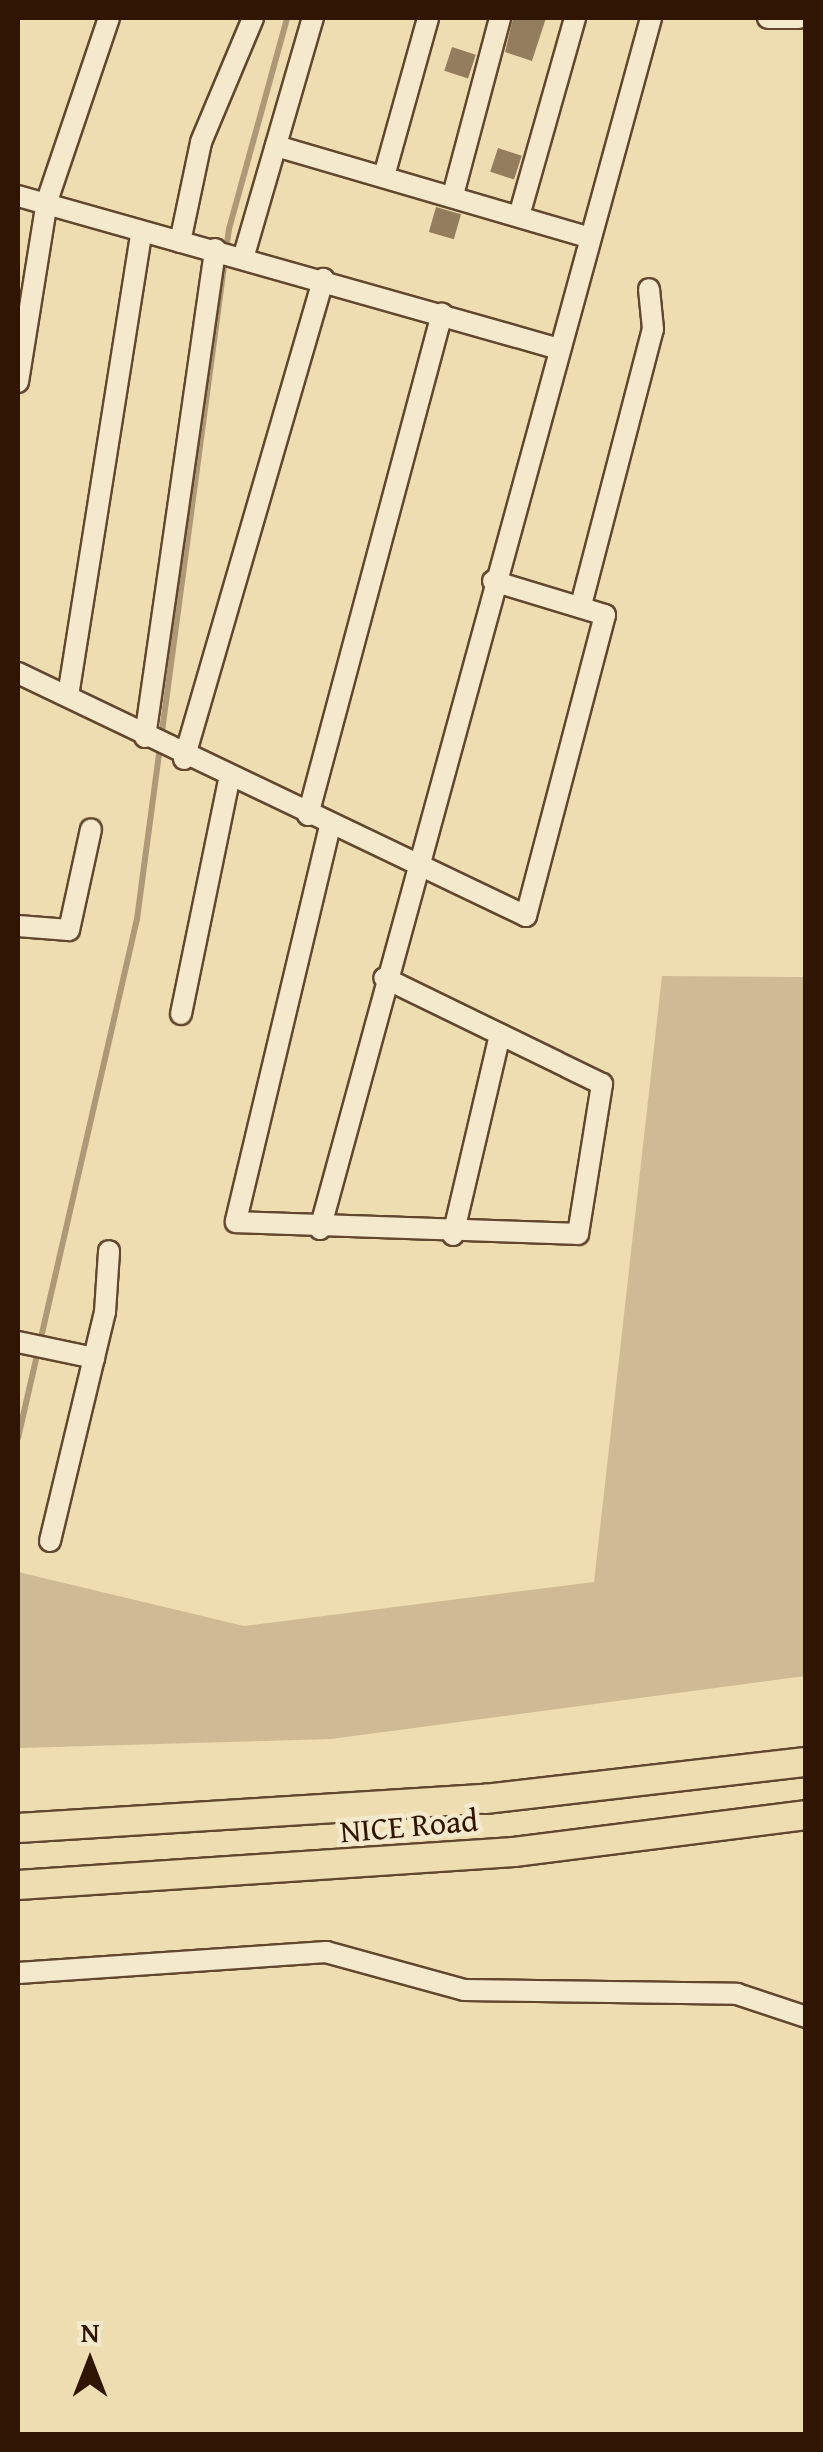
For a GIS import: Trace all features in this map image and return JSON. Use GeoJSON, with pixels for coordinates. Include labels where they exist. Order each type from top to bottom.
{"type":"FeatureCollection","features":[{"type":"Feature","properties":{"kind":"highway","name":"NICE Road"},"geometry":{"type":"LineString","coordinates":[[18,1828],[485,1799],[806,1762]]}},
{"type":"Feature","properties":{"kind":"highway","name":"NICE Road"},"geometry":{"type":"LineString","coordinates":[[18,1885],[476,1856],[806,1815]]}},
{"type":"Feature","properties":{"kind":"street"},"geometry":{"type":"LineString","coordinates":[[18,382],[47,202],[108,18]]}},
{"type":"Feature","properties":{"kind":"street"},"geometry":{"type":"LineString","coordinates":[[180,242],[201,142],[253,18]]}},
{"type":"Feature","properties":{"kind":"street"},"geometry":{"type":"LineString","coordinates":[[244,255],[313,18]]}},
{"type":"Feature","properties":{"kind":"street"},"geometry":{"type":"LineString","coordinates":[[384,176],[428,18]]}},
{"type":"Feature","properties":{"kind":"street"},"geometry":{"type":"LineString","coordinates":[[452,196],[500,18]]}},
{"type":"Feature","properties":{"kind":"street"},"geometry":{"type":"LineString","coordinates":[[519,216],[575,18]]}},
{"type":"Feature","properties":{"kind":"street"},"geometry":{"type":"LineString","coordinates":[[320,1229],[556,348],[651,18]]}},
{"type":"Feature","properties":{"kind":"street"},"geometry":{"type":"LineString","coordinates":[[768,18],[799,18]]}},
{"type":"Feature","properties":{"kind":"street"},"geometry":{"type":"LineString","coordinates":[[276,146],[588,236]]}},
{"type":"Feature","properties":{"kind":"street"},"geometry":{"type":"LineString","coordinates":[[18,196],[141,234],[244,255],[556,348]]}},
{"type":"Feature","properties":{"kind":"street"},"geometry":{"type":"LineString","coordinates":[[68,696],[141,234]]}},
{"type":"Feature","properties":{"kind":"street"},"geometry":{"type":"LineString","coordinates":[[144,738],[215,249]]}},
{"type":"Feature","properties":{"kind":"street"},"geometry":{"type":"LineString","coordinates":[[184,758],[322,279]]}},
{"type":"Feature","properties":{"kind":"street"},"geometry":{"type":"LineString","coordinates":[[581,605],[653,328],[649,289]]}},
{"type":"Feature","properties":{"kind":"street"},"geometry":{"type":"LineString","coordinates":[[308,815],[442,314]]}},
{"type":"Feature","properties":{"kind":"street"},"geometry":{"type":"LineString","coordinates":[[18,673],[229,782],[526,916],[605,615],[493,580]]}},
{"type":"Feature","properties":{"kind":"street"},"geometry":{"type":"LineString","coordinates":[[181,1014],[229,782]]}},
{"type":"Feature","properties":{"kind":"street"},"geometry":{"type":"LineString","coordinates":[[330,826],[236,1216],[240,1224],[453,1235],[578,1234],[606,1090],[385,978]]}},
{"type":"Feature","properties":{"kind":"street"},"geometry":{"type":"LineString","coordinates":[[18,926],[70,930],[91,830]]}},
{"type":"Feature","properties":{"kind":"street"},"geometry":{"type":"LineString","coordinates":[[453,1235],[500,1034]]}},
{"type":"Feature","properties":{"kind":"street"},"geometry":{"type":"LineString","coordinates":[[50,1541],[94,1358],[108,1251]]}},
{"type":"Feature","properties":{"kind":"street"},"geometry":{"type":"LineString","coordinates":[[32,1345],[94,1358]]}},
{"type":"Feature","properties":{"kind":"street"},"geometry":{"type":"LineString","coordinates":[[18,1974],[326,1952],[464,1990],[736,1994],[806,2017]]}},
{"type":"Feature","properties":{"kind":"shaded area"},"geometry":{"type":"Polygon","coordinates":[[[662,976],[805,977],[805,1676],[331,1739],[18,1748],[18,1572],[244,1626],[594,1582],[662,976]]]}},
{"type":"Feature","properties":{"kind":"building"},"geometry":{"type":"Polygon","coordinates":[[[513,18],[546,18],[532,61],[505,52],[513,18]]]}},
{"type":"Feature","properties":{"kind":"building"},"geometry":{"type":"Polygon","coordinates":[[[452,47],[476,55],[468,79],[444,71],[452,47]]]}},
{"type":"Feature","properties":{"kind":"building"},"geometry":{"type":"Polygon","coordinates":[[[498,148],[522,156],[514,180],[490,172],[498,148]]]}},
{"type":"Feature","properties":{"kind":"building"},"geometry":{"type":"Polygon","coordinates":[[[436,207],[461,214],[454,239],[429,232],[436,207]]]}},
{"type":"Feature","properties":{"kind":"waterway"},"geometry":{"type":"LineString","coordinates":[[18,1438],[137,919],[229,229],[287,18]]}}]}
